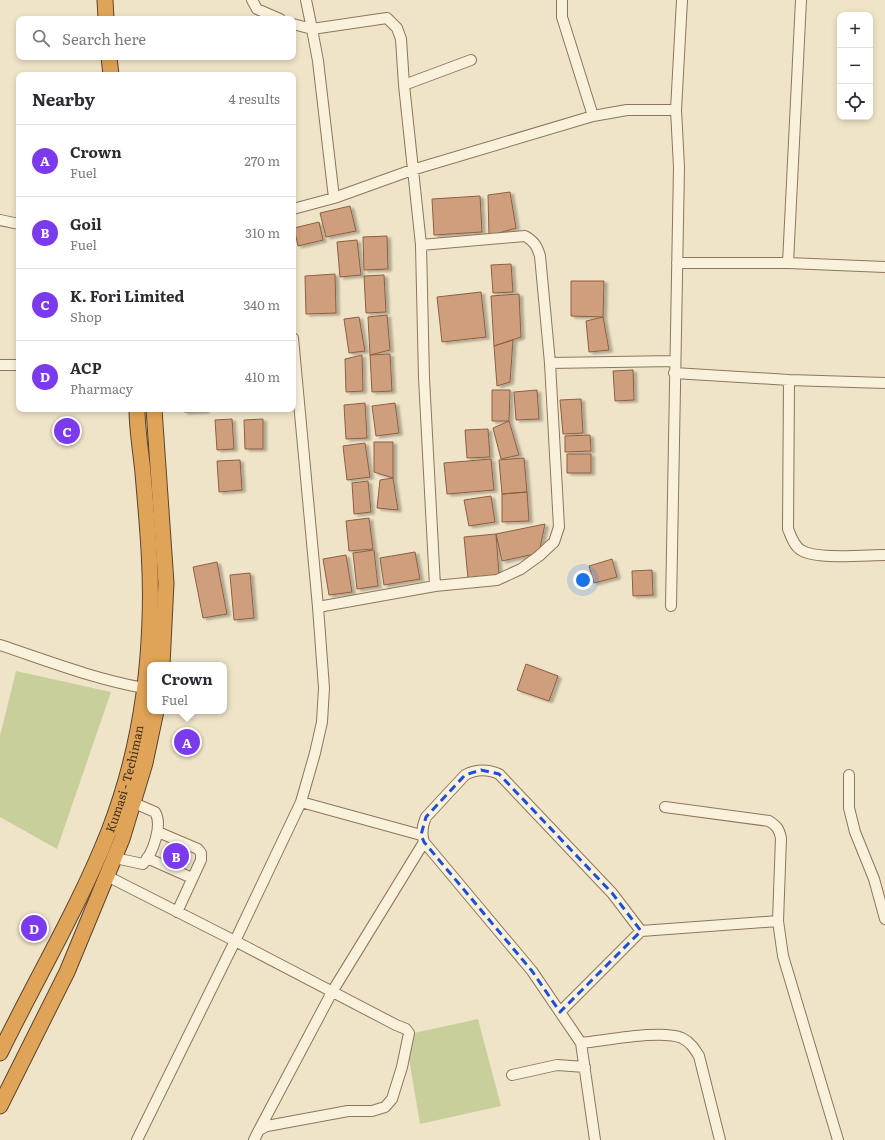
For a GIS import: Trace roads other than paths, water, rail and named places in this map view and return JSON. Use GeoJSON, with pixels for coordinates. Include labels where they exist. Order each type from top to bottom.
{"type":"FeatureCollection","features":[{"type":"Feature","properties":{"kind":"highway"},"geometry":{"type":"LineString","coordinates":[[105,0],[106,16]]}},
{"type":"Feature","properties":{"kind":"highway"},"geometry":{"type":"LineString","coordinates":[[109,60],[111,72]]}},
{"type":"Feature","properties":{"kind":"highway","name":"Kumasi - Techiman"},"geometry":{"type":"LineString","coordinates":[[137,412],[150,567],[150,617],[147,662]]}},
{"type":"Feature","properties":{"kind":"highway"},"geometry":{"type":"LineString","coordinates":[[154,412],[166,583],[162,662]]}},
{"type":"Feature","properties":{"kind":"highway","name":"Kumasi - Techiman"},"geometry":{"type":"LineString","coordinates":[[1,1052],[68,919],[109,830],[123,788],[134,746],[147,664]]}},
{"type":"Feature","properties":{"kind":"highway"},"geometry":{"type":"LineString","coordinates":[[0,1106],[67,972],[115,858],[134,803],[145,763],[155,714]]}},
{"type":"Feature","properties":{"kind":"highway"},"geometry":{"type":"LineString","coordinates":[[1,1052],[23,1061]]}},
{"type":"Feature","properties":{"kind":"street"},"geometry":{"type":"LineString","coordinates":[[252,0],[257,9],[273,16]]}},
{"type":"Feature","properties":{"kind":"street"},"geometry":{"type":"LineString","coordinates":[[306,0],[318,61],[334,198]]}},
{"type":"Feature","properties":{"kind":"street"},"geometry":{"type":"LineString","coordinates":[[562,0],[562,16],[593,116]]}},
{"type":"Feature","properties":{"kind":"street"},"geometry":{"type":"LineString","coordinates":[[671,606],[678,167],[676,110],[682,0]]}},
{"type":"Feature","properties":{"kind":"street"},"geometry":{"type":"LineString","coordinates":[[788,263],[801,0]]}},
{"type":"Feature","properties":{"kind":"street"},"geometry":{"type":"LineString","coordinates":[[296,25],[312,29],[387,18],[397,28],[401,39],[412,170],[421,246],[425,386],[435,586]]}},
{"type":"Feature","properties":{"kind":"street"},"geometry":{"type":"LineString","coordinates":[[404,85],[471,60]]}},
{"type":"Feature","properties":{"kind":"street"},"geometry":{"type":"LineString","coordinates":[[296,209],[334,198],[412,170],[593,116],[627,110],[676,110]]}},
{"type":"Feature","properties":{"kind":"street"},"geometry":{"type":"LineString","coordinates":[[0,220],[16,223]]}},
{"type":"Feature","properties":{"kind":"street"},"geometry":{"type":"LineString","coordinates":[[318,607],[435,586],[497,580],[521,569],[539,556],[554,542],[559,527],[550,363],[540,256],[536,246],[532,240],[525,236],[421,246]]}},
{"type":"Feature","properties":{"kind":"street"},"geometry":{"type":"LineString","coordinates":[[677,263],[788,263],[885,267]]}},
{"type":"Feature","properties":{"kind":"street"},"geometry":{"type":"LineString","coordinates":[[550,363],[675,360]]}},
{"type":"Feature","properties":{"kind":"street"},"geometry":{"type":"LineString","coordinates":[[0,365],[16,365]]}},
{"type":"Feature","properties":{"kind":"street"},"geometry":{"type":"LineString","coordinates":[[137,1140],[235,941],[300,802],[315,753],[322,722],[324,688],[296,370]]}},
{"type":"Feature","properties":{"kind":"street"},"geometry":{"type":"LineString","coordinates":[[674,373],[789,380],[885,383]]}},
{"type":"Feature","properties":{"kind":"street"},"geometry":{"type":"LineString","coordinates":[[789,380],[788,529],[792,540],[801,550],[819,556],[885,555]]}},
{"type":"Feature","properties":{"kind":"street"},"geometry":{"type":"LineString","coordinates":[[0,645],[77,672],[144,688]]}},
{"type":"Feature","properties":{"kind":"street"},"geometry":{"type":"LineString","coordinates":[[254,1140],[332,992],[423,838],[423,825],[426,817],[465,775],[472,771],[491,771],[499,774],[612,893],[640,931]]}},
{"type":"Feature","properties":{"kind":"street"},"geometry":{"type":"LineString","coordinates":[[849,775],[849,808],[855,832],[874,879],[885,919]]}},
{"type":"Feature","properties":{"kind":"street"},"geometry":{"type":"LineString","coordinates":[[300,802],[423,838],[532,971],[581,1043],[595,1140]]}},
{"type":"Feature","properties":{"kind":"street"},"geometry":{"type":"LineString","coordinates":[[115,858],[141,865],[147,858],[158,832],[158,821],[154,812],[134,803]]}},
{"type":"Feature","properties":{"kind":"street"},"geometry":{"type":"LineString","coordinates":[[665,807],[769,821],[777,825],[780,830],[778,921],[783,956],[838,1140]]}},
{"type":"Feature","properties":{"kind":"street"},"geometry":{"type":"LineString","coordinates":[[158,832],[200,850],[202,856],[177,912]]}},
{"type":"Feature","properties":{"kind":"street"},"geometry":{"type":"LineString","coordinates":[[147,858],[192,878]]}},
{"type":"Feature","properties":{"kind":"street"},"geometry":{"type":"LineString","coordinates":[[107,876],[235,941],[396,1026],[406,1029],[409,1033],[402,1067],[392,1099],[385,1107],[372,1111],[348,1111],[267,1126],[259,1130]]}},
{"type":"Feature","properties":{"kind":"street"},"geometry":{"type":"LineString","coordinates":[[560,1012],[640,931],[778,921]]}},
{"type":"Feature","properties":{"kind":"street"},"geometry":{"type":"LineString","coordinates":[[581,1043],[654,1034],[671,1035],[682,1038],[692,1045],[699,1056],[720,1140]]}},
{"type":"Feature","properties":{"kind":"street"},"geometry":{"type":"LineString","coordinates":[[512,1075],[557,1065],[585,1068]]}},
{"type":"Feature","properties":{"kind":"place","name":"K. Fori Limited"},"geometry":{"type":"Point","coordinates":[67,431]}},
{"type":"Feature","properties":{"kind":"place","name":"Crown"},"geometry":{"type":"Point","coordinates":[187,742]}},
{"type":"Feature","properties":{"kind":"place","name":"Goil"},"geometry":{"type":"Point","coordinates":[176,856]}},
{"type":"Feature","properties":{"kind":"place","name":"ACP"},"geometry":{"type":"Point","coordinates":[34,928]}}]}
